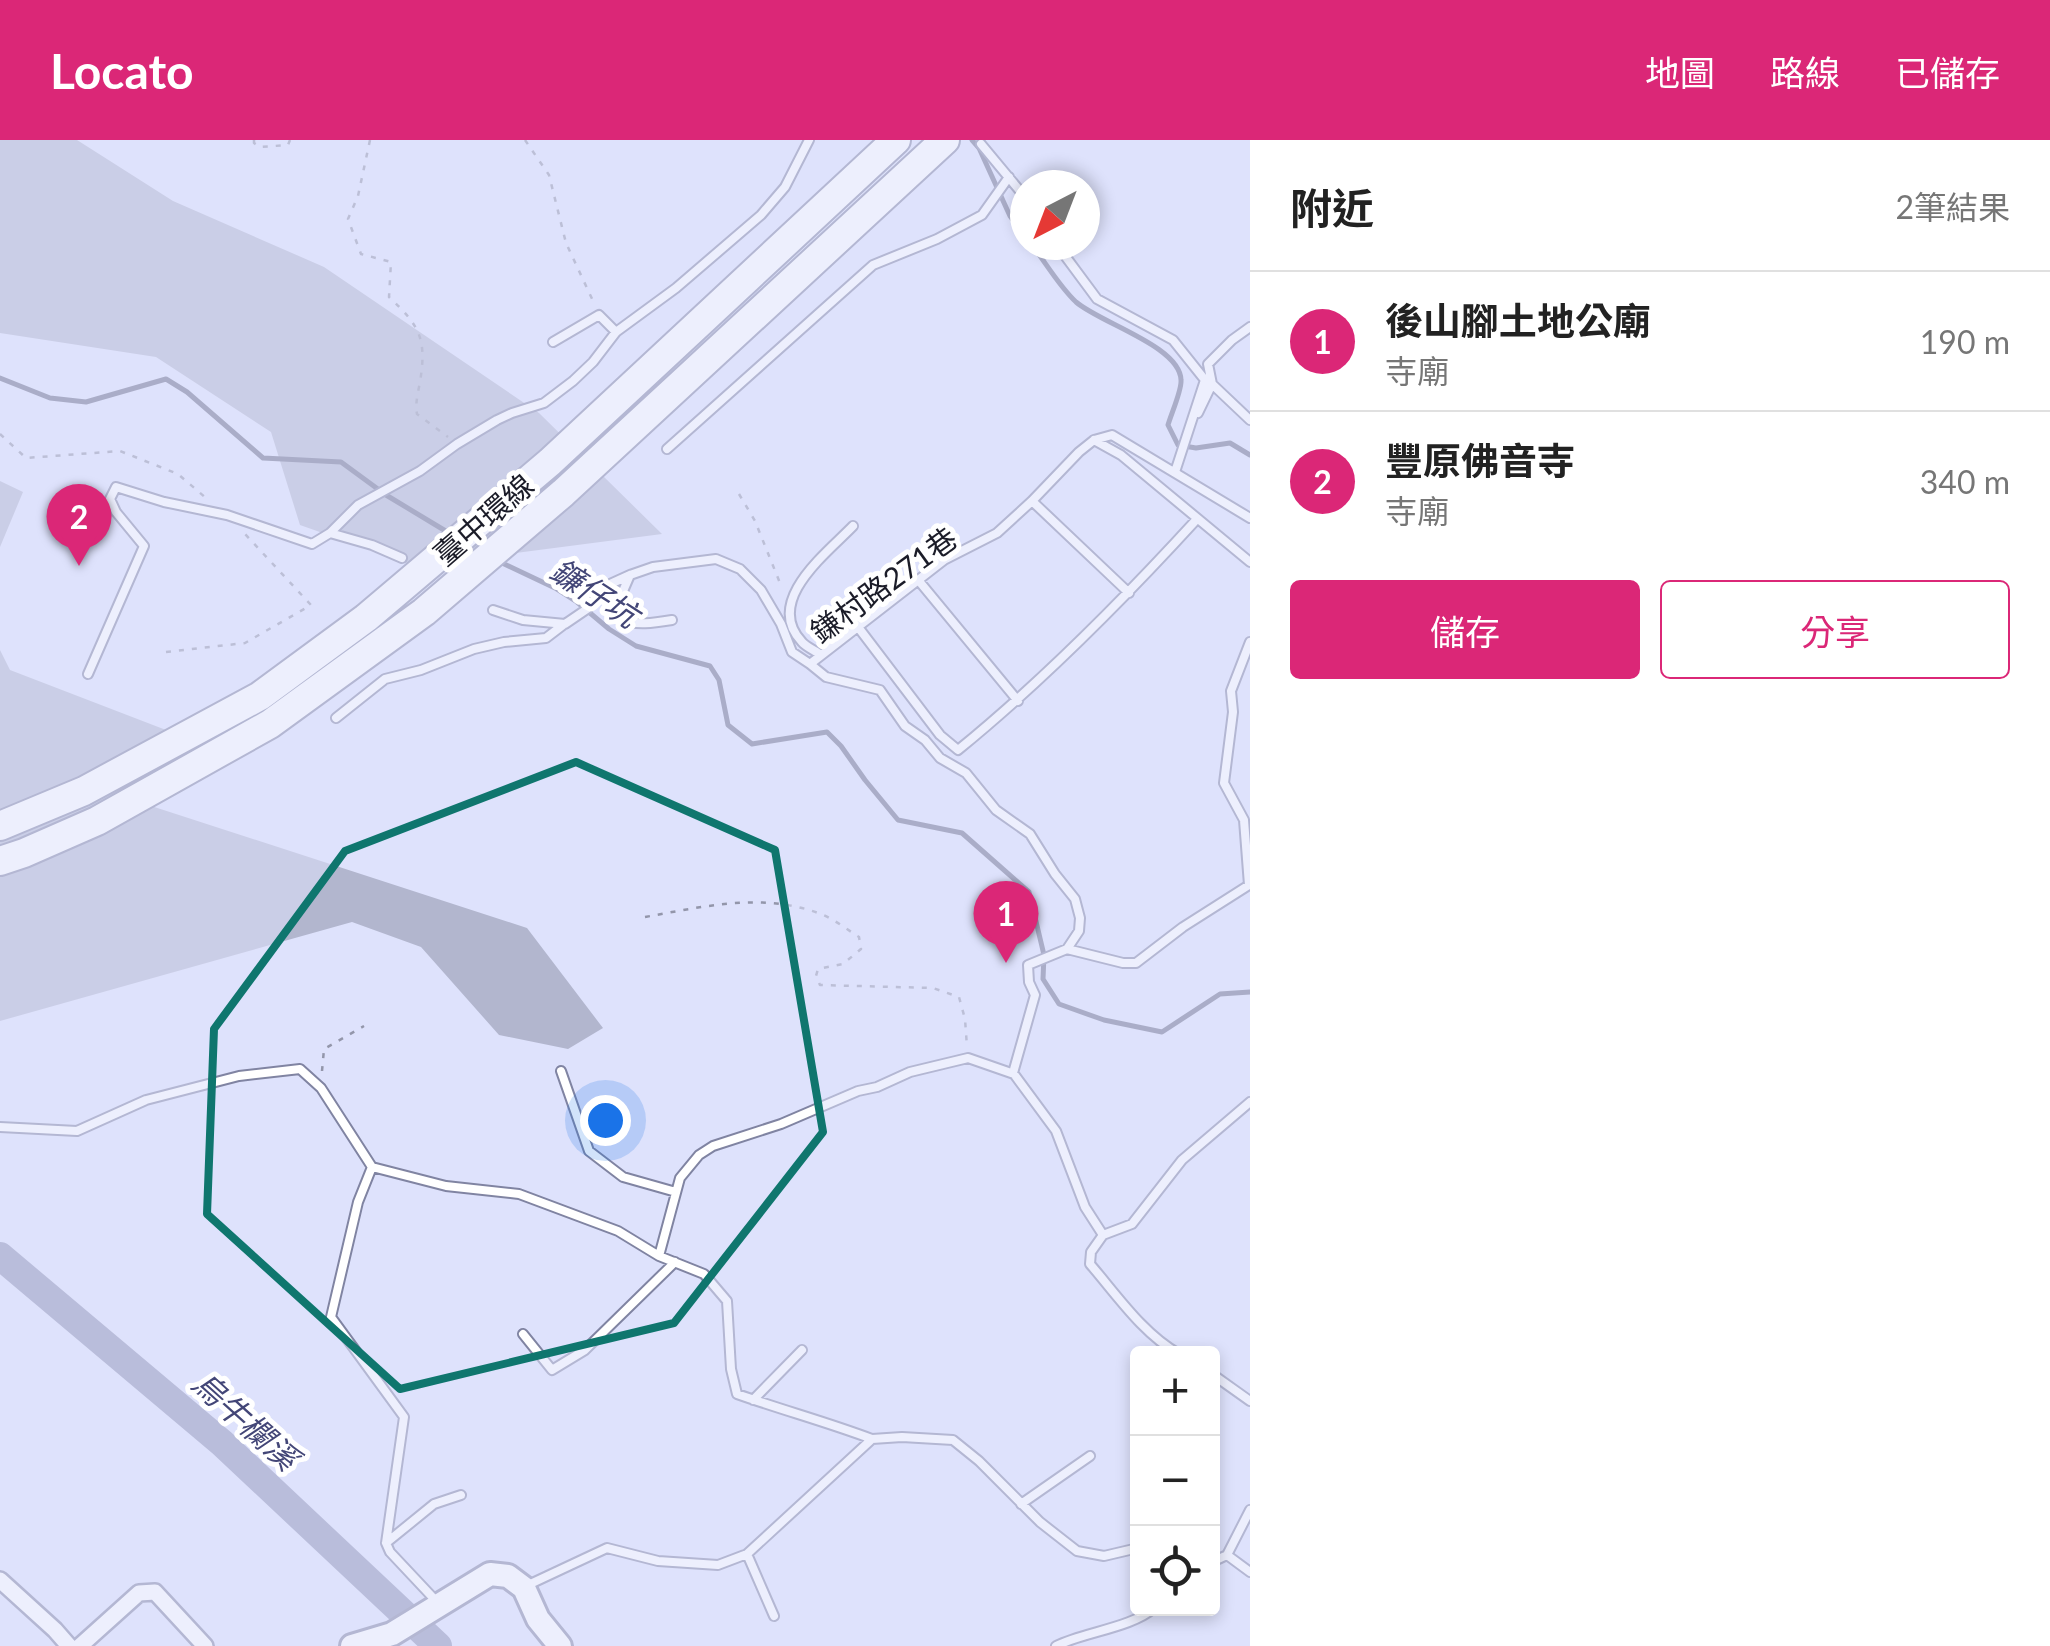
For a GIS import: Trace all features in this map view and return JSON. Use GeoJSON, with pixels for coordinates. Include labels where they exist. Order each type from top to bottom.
{"type":"FeatureCollection","features":[{"type":"Feature","properties":{"kind":"highway","name":"臺中環線"},"geometry":{"type":"LineString","coordinates":[[0,826],[84,791],[260,696],[366,618],[550,462],[896,140]]}},
{"type":"Feature","properties":{"kind":"highway","name":"臺中環線"},"geometry":{"type":"LineString","coordinates":[[0,861],[97,821],[270,724],[424,612],[577,480],[946,140]]}},
{"type":"Feature","properties":{"kind":"street"},"geometry":{"type":"LineString","coordinates":[[352,1646],[392,1634],[490,1574],[508,1576],[524,1588],[538,1619],[560,1646]]}},
{"type":"Feature","properties":{"kind":"street"},"geometry":{"type":"LineString","coordinates":[[0,1580],[69,1646]]}},
{"type":"Feature","properties":{"kind":"street"},"geometry":{"type":"LineString","coordinates":[[80,1646],[138,1593],[155,1592],[206,1646]]}},
{"type":"Feature","properties":{"kind":"lane"},"geometry":{"type":"LineString","coordinates":[[88,674],[144,546],[116,512],[110,499],[116,487],[227,515],[312,544],[358,506],[420,471],[457,444],[512,412],[544,403],[573,381],[616,332],[676,288],[761,215],[785,187],[809,140]]}},
{"type":"Feature","properties":{"kind":"lane"},"geometry":{"type":"LineString","coordinates":[[667,449],[873,265],[937,239],[982,215],[1009,177],[981,144]]}},
{"type":"Feature","properties":{"kind":"lane"},"geometry":{"type":"LineString","coordinates":[[1068,260],[1097,299],[1172,340],[1205,380],[1175,472]]}},
{"type":"Feature","properties":{"kind":"lane"},"geometry":{"type":"LineString","coordinates":[[553,342],[599,315],[616,332]]}},
{"type":"Feature","properties":{"kind":"lane"},"geometry":{"type":"LineString","coordinates":[[1250,326],[1208,364],[1212,384],[1250,420]]}},
{"type":"Feature","properties":{"kind":"lane"},"geometry":{"type":"LineString","coordinates":[[1181,448],[1212,384]]}},
{"type":"Feature","properties":{"kind":"lane"},"geometry":{"type":"LineString","coordinates":[[1094,440],[1112,435],[1250,518]]}},
{"type":"Feature","properties":{"kind":"lane"},"geometry":{"type":"LineString","coordinates":[[1094,440],[1121,455],[1250,562]]}},
{"type":"Feature","properties":{"kind":"lane","name":"鎌村路271巷"},"geometry":{"type":"LineString","coordinates":[[336,718],[385,679],[474,649],[546,638],[587,609],[608,585],[667,564],[716,559],[740,569],[761,590],[782,624],[792,652],[810,664],[944,560],[997,533],[1094,440]]}},
{"type":"Feature","properties":{"kind":"lane"},"geometry":{"type":"LineString","coordinates":[[1032,501],[1129,593]]}},
{"type":"Feature","properties":{"kind":"lane"},"geometry":{"type":"LineString","coordinates":[[858,627],[940,734],[958,750],[1018,701],[1198,520]]}},
{"type":"Feature","properties":{"kind":"lane"},"geometry":{"type":"LineString","coordinates":[[822,655],[802,642],[789,620],[789,603],[804,576],[853,526]]}},
{"type":"Feature","properties":{"kind":"lane"},"geometry":{"type":"LineString","coordinates":[[330,532],[402,558]]}},
{"type":"Feature","properties":{"kind":"lane"},"geometry":{"type":"LineString","coordinates":[[630,575],[617,605],[618,619],[650,623],[672,620]]}},
{"type":"Feature","properties":{"kind":"lane"},"geometry":{"type":"LineString","coordinates":[[918,581],[1018,701]]}},
{"type":"Feature","properties":{"kind":"lane"},"geometry":{"type":"LineString","coordinates":[[494,610],[524,620],[565,624]]}},
{"type":"Feature","properties":{"kind":"lane"},"geometry":{"type":"LineString","coordinates":[[1067,949],[1136,963],[1183,926],[1249,885],[1244,820],[1224,783],[1234,712],[1231,691],[1250,642]]}},
{"type":"Feature","properties":{"kind":"lane"},"geometry":{"type":"LineString","coordinates":[[810,664],[826,677],[880,690],[905,726],[925,740],[940,758],[966,772],[996,810],[1030,834],[1054,874],[1075,899],[1079,931],[1067,949],[1028,966],[1035,994],[1013,1073]]}},
{"type":"Feature","properties":{"kind":"lane"},"geometry":{"type":"LineString","coordinates":[[659,1256],[680,1178],[699,1155],[713,1146],[910,1072],[968,1058],[1013,1073],[1056,1131],[1085,1208],[1103,1235]]}},
{"type":"Feature","properties":{"kind":"lane"},"geometry":{"type":"LineString","coordinates":[[0,1126],[76,1130],[146,1100],[240,1076],[300,1070],[320,1088],[372,1166],[446,1186],[518,1194],[618,1231],[659,1256],[704,1274],[727,1300],[731,1369],[737,1394],[872,1439],[953,1440],[1040,1522],[1077,1551],[1104,1556],[1130,1550]]}},
{"type":"Feature","properties":{"kind":"lane"},"geometry":{"type":"LineString","coordinates":[[561,1072],[589,1151],[623,1177],[676,1192]]}},
{"type":"Feature","properties":{"kind":"lane"},"geometry":{"type":"LineString","coordinates":[[1166,1346],[1090,1264],[1092,1252],[1103,1235],[1132,1224],[1182,1160],[1250,1102]]}},
{"type":"Feature","properties":{"kind":"lane"},"geometry":{"type":"LineString","coordinates":[[372,1166],[358,1202],[331,1317],[404,1417],[386,1543],[432,1609]]}},
{"type":"Feature","properties":{"kind":"lane"},"geometry":{"type":"LineString","coordinates":[[523,1334],[552,1370],[585,1350],[674,1262]]}},
{"type":"Feature","properties":{"kind":"lane"},"geometry":{"type":"LineString","coordinates":[[753,1400],[802,1350]]}},
{"type":"Feature","properties":{"kind":"lane"},"geometry":{"type":"LineString","coordinates":[[1220,1380],[1250,1401]]}},
{"type":"Feature","properties":{"kind":"lane"},"geometry":{"type":"LineString","coordinates":[[524,1588],[606,1548],[658,1561],[718,1565],[747,1554],[872,1439]]}},
{"type":"Feature","properties":{"kind":"lane"},"geometry":{"type":"LineString","coordinates":[[1021,1504],[1090,1456]]}},
{"type":"Feature","properties":{"kind":"lane"},"geometry":{"type":"LineString","coordinates":[[386,1543],[434,1504],[461,1495]]}},
{"type":"Feature","properties":{"kind":"lane"},"geometry":{"type":"LineString","coordinates":[[1220,1558],[1228,1555],[1250,1510]]}},
{"type":"Feature","properties":{"kind":"lane"},"geometry":{"type":"LineString","coordinates":[[747,1554],[774,1616]]}},
{"type":"Feature","properties":{"kind":"lane"},"geometry":{"type":"LineString","coordinates":[[1228,1555],[1250,1572]]}},
{"type":"Feature","properties":{"kind":"lane"},"geometry":{"type":"LineString","coordinates":[[1056,1646],[1144,1616]]}},
{"type":"Feature","properties":{"kind":"path"},"geometry":{"type":"LineString","coordinates":[[254,140],[260,147],[288,144],[290,140]]}},
{"type":"Feature","properties":{"kind":"path"},"geometry":{"type":"LineString","coordinates":[[370,140],[358,196],[348,219],[361,254],[390,262],[389,297],[406,312],[420,336],[424,354],[417,414],[457,444]]}},
{"type":"Feature","properties":{"kind":"path"},"geometry":{"type":"LineString","coordinates":[[525,140],[548,175],[566,244],[599,315]]}},
{"type":"Feature","properties":{"kind":"path"},"geometry":{"type":"LineString","coordinates":[[739,494],[755,521],[789,603]]}},
{"type":"Feature","properties":{"kind":"path"},"geometry":{"type":"LineString","coordinates":[[166,652],[245,643],[311,605]]}},
{"type":"Feature","properties":{"kind":"path"},"geometry":{"type":"LineString","coordinates":[[645,917],[736,902],[788,905],[821,914],[859,938],[861,949],[843,964],[818,969],[820,985],[933,988],[959,997],[968,1058]]}},
{"type":"Feature","properties":{"kind":"path"},"geometry":{"type":"LineString","coordinates":[[320,1088],[324,1049],[364,1026]]}},
{"type":"Feature","properties":{"kind":"highlighted area"},"geometry":{"type":"Polygon","coordinates":[[[576,762],[775,850],[823,1132],[674,1323],[400,1389],[207,1214],[214,1029],[345,851],[576,762]]]}},
{"type":"Feature","properties":{"kind":"shaded area"},"geometry":{"type":"Polygon","coordinates":[[[0,140],[77,140],[173,201],[324,267],[539,413],[662,534],[416,566],[300,525],[271,432],[156,357],[0,333],[0,140]]]}},
{"type":"Feature","properties":{"kind":"shaded area"},"geometry":{"type":"Polygon","coordinates":[[[0,481],[23,492],[0,547],[0,481]]]}},
{"type":"Feature","properties":{"kind":"shaded area"},"geometry":{"type":"Polygon","coordinates":[[[0,650],[10,670],[179,735],[142,803],[527,928],[603,1028],[568,1049],[499,1035],[421,947],[352,922],[0,1021],[0,650]]]}},
{"type":"Feature","properties":{"kind":"waterway"},"geometry":{"type":"LineString","coordinates":[[972,140],[1010,216]]}},
{"type":"Feature","properties":{"kind":"waterway"},"geometry":{"type":"LineString","coordinates":[[1043,260],[1076,302],[1154,346],[1177,368],[1181,384],[1168,425],[1178,445],[1196,448],[1230,443],[1250,455]]}},
{"type":"Feature","properties":{"kind":"waterway","name":"鐮仔坑"},"geometry":{"type":"LineString","coordinates":[[0,378],[50,398],[86,402],[166,379],[187,392],[263,458],[341,462],[449,533]]}},
{"type":"Feature","properties":{"kind":"waterway","name":"鐮仔坑"},"geometry":{"type":"LineString","coordinates":[[498,561],[555,588],[636,646],[710,666],[719,680],[728,725],[752,744],[827,732],[898,820],[962,833],[1029,892],[1044,955],[1043,979],[1059,1004],[1104,1020],[1162,1032],[1220,994],[1250,992]]}},
{"type":"Feature","properties":{"kind":"waterway","name":"烏牛欄溪"},"geometry":{"type":"LineString","coordinates":[[0,1256],[222,1443],[438,1646]]}},
{"type":"Feature","properties":{"kind":"place","name":"豐原佛音寺"},"geometry":{"type":"Point","coordinates":[79,566]}},
{"type":"Feature","properties":{"kind":"place","name":"後山腳土地公廟"},"geometry":{"type":"Point","coordinates":[1006,963]}}]}
